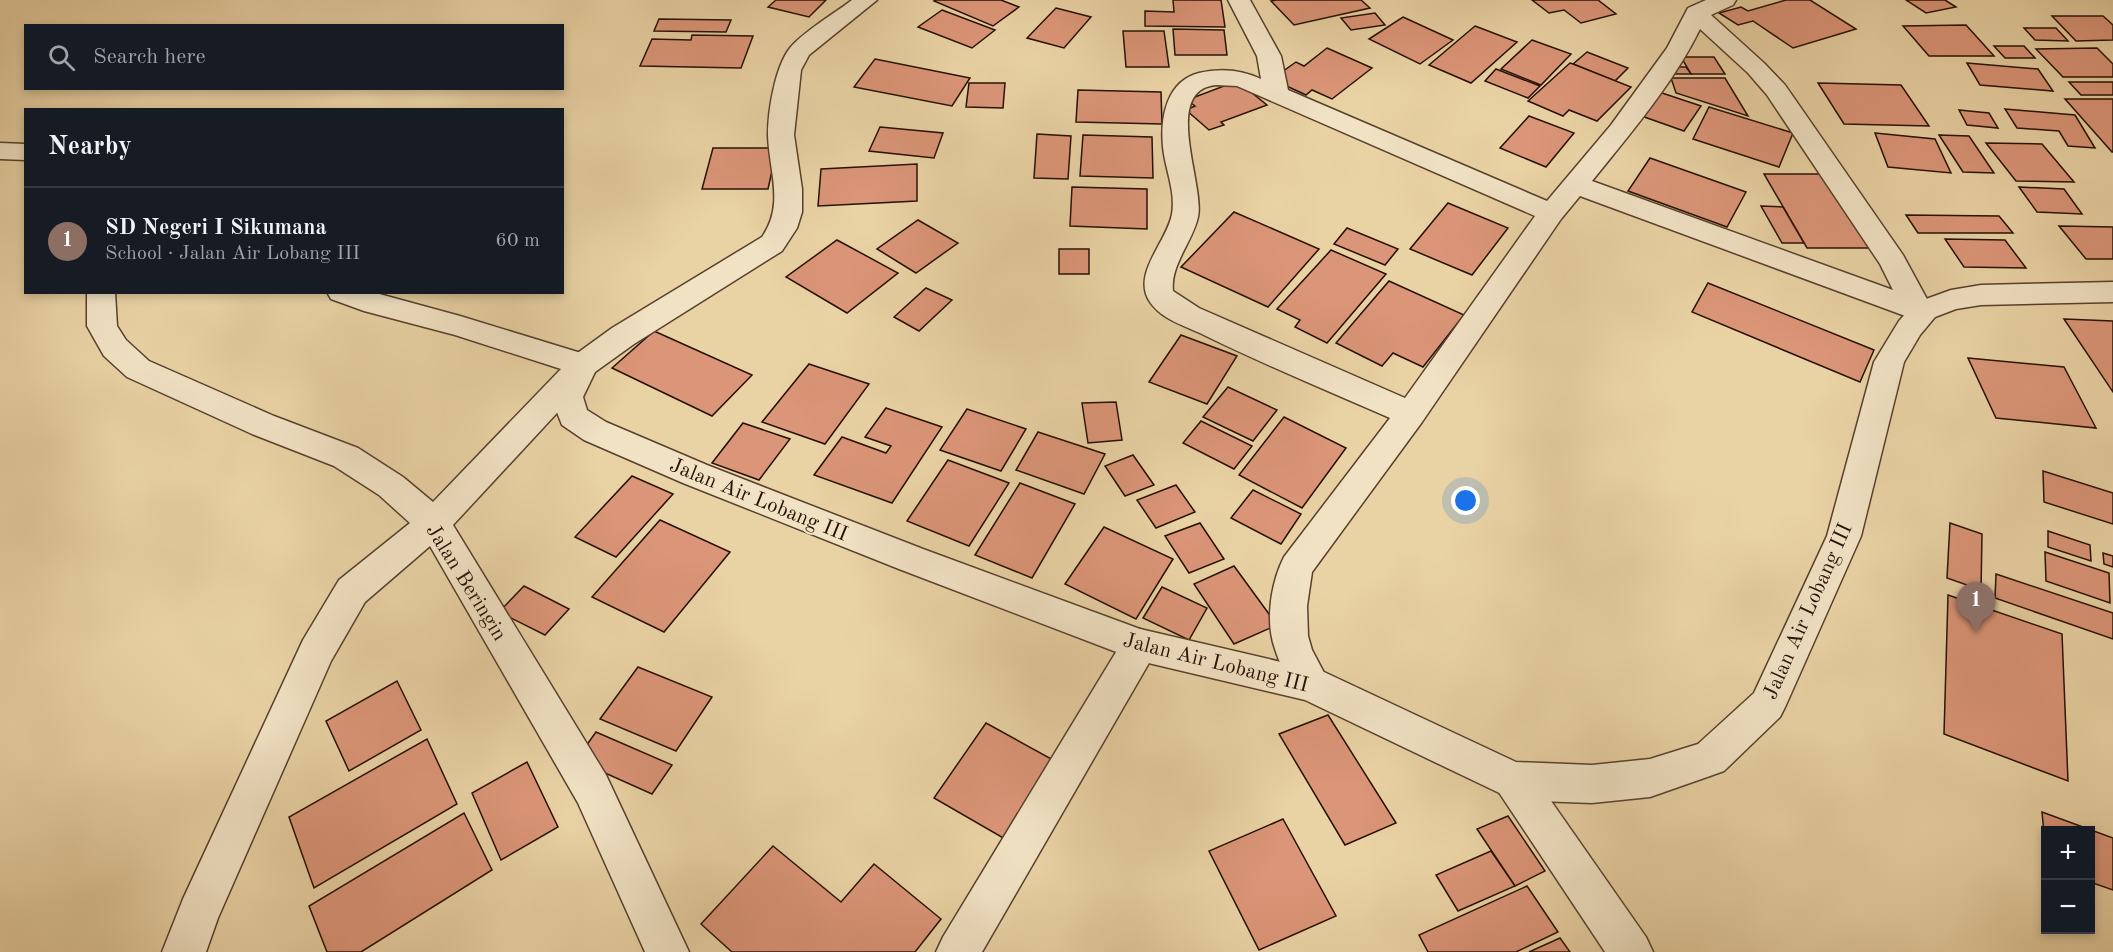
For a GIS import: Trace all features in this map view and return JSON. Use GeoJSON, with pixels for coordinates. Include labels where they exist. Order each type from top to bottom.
{"type":"FeatureCollection","features":[{"type":"Feature","properties":{"kind":"street","name":"Jalan Air Lobang III"},"geometry":{"type":"LineString","coordinates":[[866,0],[800,51],[789,70],[781,135],[789,189],[788,212],[783,228],[772,244],[623,336],[583,365],[567,397],[573,417],[595,431],[695,474],[910,559],[1140,645],[1311,684],[1514,781],[1592,784],[1650,778],[1710,758],[1767,705],[1844,536],[1889,362],[1922,310]]}},
{"type":"Feature","properties":{"kind":"street"},"geometry":{"type":"LineString","coordinates":[[1239,0],[1269,56],[1276,92]]}},
{"type":"Feature","properties":{"kind":"street"},"geometry":{"type":"LineString","coordinates":[[1311,684],[1292,645],[1289,623],[1289,596],[1296,567],[1411,414],[1551,213],[1620,130],[1678,49],[1696,13],[1725,0]]}},
{"type":"Feature","properties":{"kind":"street"},"geometry":{"type":"LineString","coordinates":[[1696,13],[1756,68],[1776,90],[1893,262],[1922,310]]}},
{"type":"Feature","properties":{"kind":"street"},"geometry":{"type":"LineString","coordinates":[[1411,414],[1230,336],[1173,307],[1162,297],[1158,288],[1161,275],[1177,241],[1185,214],[1185,188],[1176,147],[1177,113],[1182,92],[1195,80],[1218,76],[1242,79],[1551,213]]}},
{"type":"Feature","properties":{"kind":"street"},"geometry":{"type":"LineString","coordinates":[[0,151],[24,152]]}},
{"type":"Feature","properties":{"kind":"street"},"geometry":{"type":"LineString","coordinates":[[1574,184],[1922,310],[1951,300],[1981,295],[2113,292]]}},
{"type":"Feature","properties":{"kind":"street","name":"Jalan Beringin"},"geometry":{"type":"LineString","coordinates":[[101,294],[102,326],[115,348],[138,369],[263,425],[346,457],[391,486],[434,523],[592,789],[667,952]]}},
{"type":"Feature","properties":{"kind":"street"},"geometry":{"type":"LineString","coordinates":[[184,952],[198,914],[316,652],[352,591],[434,523],[583,365],[460,326],[374,304],[346,294]]}},
{"type":"Feature","properties":{"kind":"street"},"geometry":{"type":"LineString","coordinates":[[958,952],[1140,645]]}},
{"type":"Feature","properties":{"kind":"street"},"geometry":{"type":"LineString","coordinates":[[1514,781],[1631,952]]}},
{"type":"Feature","properties":{"kind":"building"},"geometry":{"type":"Polygon","coordinates":[[[776,0],[826,0],[809,17],[768,7],[776,0]]]}},
{"type":"Feature","properties":{"kind":"building"},"geometry":{"type":"Polygon","coordinates":[[[1001,0],[1019,7],[993,26],[934,1],[1001,0]]]}},
{"type":"Feature","properties":{"kind":"building"},"geometry":{"type":"Polygon","coordinates":[[[1173,0],[1221,0],[1225,27],[1145,26],[1145,11],[1174,12],[1173,0]]]}},
{"type":"Feature","properties":{"kind":"building"},"geometry":{"type":"Polygon","coordinates":[[[1361,0],[1370,8],[1294,25],[1271,1],[1361,0]]]}},
{"type":"Feature","properties":{"kind":"building"},"geometry":{"type":"Polygon","coordinates":[[[1532,0],[1598,0],[1616,14],[1581,23],[1564,10],[1549,13],[1532,0]]]}},
{"type":"Feature","properties":{"kind":"building"},"geometry":{"type":"Polygon","coordinates":[[[1786,0],[1810,0],[1856,29],[1793,48],[1753,21],[1738,25],[1719,13],[1741,7],[1748,11],[1786,0]]]}},
{"type":"Feature","properties":{"kind":"building"},"geometry":{"type":"Polygon","coordinates":[[[1906,0],[1945,0],[1956,7],[1926,13],[1906,0]]]}},
{"type":"Feature","properties":{"kind":"building"},"geometry":{"type":"Polygon","coordinates":[[[1056,8],[1091,17],[1064,48],[1027,38],[1056,8]]]}},
{"type":"Feature","properties":{"kind":"building"},"geometry":{"type":"Polygon","coordinates":[[[942,10],[995,30],[972,48],[918,27],[942,10]]]}},
{"type":"Feature","properties":{"kind":"building"},"geometry":{"type":"Polygon","coordinates":[[[1375,13],[1385,25],[1351,30],[1341,18],[1375,13]]]}},
{"type":"Feature","properties":{"kind":"building"},"geometry":{"type":"Polygon","coordinates":[[[2052,16],[2103,16],[2113,25],[2113,40],[2076,41],[2052,16]]]}},
{"type":"Feature","properties":{"kind":"building"},"geometry":{"type":"Polygon","coordinates":[[[1403,17],[1453,40],[1420,64],[1369,39],[1403,17]]]}},
{"type":"Feature","properties":{"kind":"building"},"geometry":{"type":"Polygon","coordinates":[[[659,19],[731,20],[726,32],[654,31],[659,19]]]}},
{"type":"Feature","properties":{"kind":"building"},"geometry":{"type":"Polygon","coordinates":[[[1966,25],[1994,56],[1929,56],[1903,26],[1966,25]]]}},
{"type":"Feature","properties":{"kind":"building"},"geometry":{"type":"Polygon","coordinates":[[[1475,26],[1517,42],[1471,83],[1429,65],[1475,26]]]}},
{"type":"Feature","properties":{"kind":"building"},"geometry":{"type":"Polygon","coordinates":[[[2024,28],[2056,28],[2068,41],[2035,40],[2024,28]]]}},
{"type":"Feature","properties":{"kind":"building"},"geometry":{"type":"Polygon","coordinates":[[[1173,29],[1224,30],[1227,55],[1175,55],[1173,29]]]}},
{"type":"Feature","properties":{"kind":"building"},"geometry":{"type":"Polygon","coordinates":[[[1123,31],[1164,31],[1169,67],[1126,67],[1123,31]]]}},
{"type":"Feature","properties":{"kind":"building"},"geometry":{"type":"Polygon","coordinates":[[[692,35],[753,36],[741,68],[640,66],[652,39],[691,40],[692,35]]]}},
{"type":"Feature","properties":{"kind":"building"},"geometry":{"type":"Polygon","coordinates":[[[1532,40],[1571,54],[1541,85],[1501,69],[1532,40]]]}},
{"type":"Feature","properties":{"kind":"building"},"geometry":{"type":"Polygon","coordinates":[[[1994,46],[2024,46],[2035,58],[2005,58],[1994,46]]]}},
{"type":"Feature","properties":{"kind":"building"},"geometry":{"type":"Polygon","coordinates":[[[1327,48],[1372,68],[1332,99],[1312,90],[1306,95],[1280,83],[1286,78],[1279,74],[1296,62],[1304,66],[1327,48]]]}},
{"type":"Feature","properties":{"kind":"building"},"geometry":{"type":"Polygon","coordinates":[[[2097,48],[2113,64],[2113,77],[2063,77],[2036,49],[2097,48]]]}},
{"type":"Feature","properties":{"kind":"building"},"geometry":{"type":"Polygon","coordinates":[[[1587,52],[1628,68],[1615,81],[1573,64],[1587,52]]]}},
{"type":"Feature","properties":{"kind":"building"},"geometry":{"type":"Polygon","coordinates":[[[1681,57],[1714,57],[1725,74],[1691,74],[1681,57]]]}},
{"type":"Feature","properties":{"kind":"building"},"geometry":{"type":"Polygon","coordinates":[[[875,59],[970,78],[952,106],[854,87],[875,59]]]}},
{"type":"Feature","properties":{"kind":"building"},"geometry":{"type":"Polygon","coordinates":[[[1570,63],[1631,87],[1597,121],[1569,110],[1563,116],[1528,101],[1570,63]]]}},
{"type":"Feature","properties":{"kind":"building"},"geometry":{"type":"Polygon","coordinates":[[[1967,63],[2038,69],[2053,91],[1980,85],[1967,63]]]}},
{"type":"Feature","properties":{"kind":"building"},"geometry":{"type":"Polygon","coordinates":[[[1671,67],[1686,67],[1691,74],[1675,74],[1671,67]]]}},
{"type":"Feature","properties":{"kind":"building"},"geometry":{"type":"Polygon","coordinates":[[[1496,69],[1540,86],[1528,98],[1485,81],[1496,69]]]}},
{"type":"Feature","properties":{"kind":"building"},"geometry":{"type":"Polygon","coordinates":[[[1671,78],[1725,78],[1748,116],[1676,93],[1671,78]]]}},
{"type":"Feature","properties":{"kind":"building"},"geometry":{"type":"Polygon","coordinates":[[[1237,81],[1267,105],[1221,122],[1224,125],[1209,130],[1186,110],[1195,106],[1187,100],[1237,81]]]}},
{"type":"Feature","properties":{"kind":"building"},"geometry":{"type":"Polygon","coordinates":[[[2069,82],[2113,82],[2113,95],[2081,95],[2069,82]]]}},
{"type":"Feature","properties":{"kind":"building"},"geometry":{"type":"Polygon","coordinates":[[[969,83],[1005,83],[1003,108],[966,107],[969,83]]]}},
{"type":"Feature","properties":{"kind":"building"},"geometry":{"type":"Polygon","coordinates":[[[1818,83],[1901,85],[1929,126],[1844,124],[1818,83]]]}},
{"type":"Feature","properties":{"kind":"building"},"geometry":{"type":"Polygon","coordinates":[[[1078,90],[1161,92],[1162,124],[1076,122],[1078,90]]]}},
{"type":"Feature","properties":{"kind":"building"},"geometry":{"type":"Polygon","coordinates":[[[1653,90],[1701,106],[1684,131],[1636,114],[1653,90]]]}},
{"type":"Feature","properties":{"kind":"building"},"geometry":{"type":"Polygon","coordinates":[[[2065,99],[2113,99],[2113,152],[2112,152],[2065,99]]]}},
{"type":"Feature","properties":{"kind":"building"},"geometry":{"type":"Polygon","coordinates":[[[1709,107],[1793,133],[1779,167],[1693,139],[1709,107]]]}},
{"type":"Feature","properties":{"kind":"building"},"geometry":{"type":"Polygon","coordinates":[[[2005,109],[2075,115],[2095,148],[2068,146],[2059,131],[2017,128],[2005,109]]]}},
{"type":"Feature","properties":{"kind":"building"},"geometry":{"type":"Polygon","coordinates":[[[1959,110],[1989,113],[1998,128],[1967,125],[1959,110]]]}},
{"type":"Feature","properties":{"kind":"building"},"geometry":{"type":"Polygon","coordinates":[[[1529,116],[1574,133],[1546,167],[1500,148],[1529,116]]]}},
{"type":"Feature","properties":{"kind":"building"},"geometry":{"type":"Polygon","coordinates":[[[880,127],[943,133],[934,158],[869,151],[880,127]]]}},
{"type":"Feature","properties":{"kind":"building"},"geometry":{"type":"Polygon","coordinates":[[[1875,133],[1935,139],[1951,173],[1888,167],[1875,133]]]}},
{"type":"Feature","properties":{"kind":"building"},"geometry":{"type":"Polygon","coordinates":[[[1037,134],[1071,136],[1068,179],[1034,178],[1037,134]]]}},
{"type":"Feature","properties":{"kind":"building"},"geometry":{"type":"Polygon","coordinates":[[[1083,135],[1152,137],[1153,178],[1080,176],[1083,135]]]}},
{"type":"Feature","properties":{"kind":"building"},"geometry":{"type":"Polygon","coordinates":[[[1939,135],[1969,136],[1994,173],[1963,172],[1939,135]]]}},
{"type":"Feature","properties":{"kind":"building"},"geometry":{"type":"Polygon","coordinates":[[[1986,143],[2042,144],[2074,182],[2016,181],[1986,143]]]}},
{"type":"Feature","properties":{"kind":"building"},"geometry":{"type":"Polygon","coordinates":[[[713,148],[777,148],[768,189],[702,189],[713,148]]]}},
{"type":"Feature","properties":{"kind":"building"},"geometry":{"type":"Polygon","coordinates":[[[1650,158],[1746,192],[1727,227],[1628,191],[1650,158]]]}},
{"type":"Feature","properties":{"kind":"building"},"geometry":{"type":"Polygon","coordinates":[[[917,164],[917,201],[818,206],[821,169],[917,164]]]}},
{"type":"Feature","properties":{"kind":"building"},"geometry":{"type":"Polygon","coordinates":[[[1764,174],[1823,174],[1870,248],[1807,248],[1764,174]]]}},
{"type":"Feature","properties":{"kind":"building"},"geometry":{"type":"Polygon","coordinates":[[[1072,187],[1147,189],[1147,229],[1070,226],[1072,187]]]}},
{"type":"Feature","properties":{"kind":"building"},"geometry":{"type":"Polygon","coordinates":[[[2019,187],[2064,189],[2082,214],[2037,212],[2019,187]]]}},
{"type":"Feature","properties":{"kind":"building"},"geometry":{"type":"Polygon","coordinates":[[[1448,203],[1508,228],[1472,275],[1410,249],[1448,203]]]}},
{"type":"Feature","properties":{"kind":"building"},"geometry":{"type":"Polygon","coordinates":[[[1761,206],[1783,207],[1804,243],[1782,243],[1761,206]]]}},
{"type":"Feature","properties":{"kind":"building"},"geometry":{"type":"Polygon","coordinates":[[[1234,212],[1319,249],[1268,307],[1181,267],[1234,212]]]}},
{"type":"Feature","properties":{"kind":"building"},"geometry":{"type":"Polygon","coordinates":[[[1906,215],[1999,216],[2013,233],[1918,233],[1906,215]]]}},
{"type":"Feature","properties":{"kind":"building"},"geometry":{"type":"Polygon","coordinates":[[[918,220],[958,243],[916,273],[877,249],[918,220]]]}},
{"type":"Feature","properties":{"kind":"building"},"geometry":{"type":"Polygon","coordinates":[[[2059,226],[2113,227],[2113,259],[2086,259],[2059,226]]]}},
{"type":"Feature","properties":{"kind":"building"},"geometry":{"type":"Polygon","coordinates":[[[1347,228],[1398,249],[1385,265],[1334,244],[1347,228]]]}},
{"type":"Feature","properties":{"kind":"building"},"geometry":{"type":"Polygon","coordinates":[[[1945,239],[2005,240],[2026,268],[1964,267],[1945,239]]]}},
{"type":"Feature","properties":{"kind":"building"},"geometry":{"type":"Polygon","coordinates":[[[837,240],[898,273],[847,313],[786,277],[837,240]]]}},
{"type":"Feature","properties":{"kind":"building"},"geometry":{"type":"Polygon","coordinates":[[[1059,249],[1089,249],[1089,274],[1059,274],[1059,249]]]}},
{"type":"Feature","properties":{"kind":"building"},"geometry":{"type":"Polygon","coordinates":[[[1331,250],[1386,274],[1327,343],[1295,327],[1300,320],[1277,309],[1331,250]]]}},
{"type":"Feature","properties":{"kind":"building"},"geometry":{"type":"Polygon","coordinates":[[[1389,281],[1464,315],[1423,367],[1393,353],[1382,366],[1336,343],[1389,281]]]}},
{"type":"Feature","properties":{"kind":"building"},"geometry":{"type":"Polygon","coordinates":[[[1708,283],[1874,350],[1860,382],[1692,312],[1708,283]]]}},
{"type":"Feature","properties":{"kind":"building"},"geometry":{"type":"Polygon","coordinates":[[[926,288],[952,300],[919,331],[894,317],[926,288]]]}},
{"type":"Feature","properties":{"kind":"building"},"geometry":{"type":"Polygon","coordinates":[[[2064,319],[2113,321],[2113,392],[2064,319]]]}},
{"type":"Feature","properties":{"kind":"building"},"geometry":{"type":"Polygon","coordinates":[[[654,331],[752,375],[712,416],[612,368],[654,331]]]}},
{"type":"Feature","properties":{"kind":"building"},"geometry":{"type":"Polygon","coordinates":[[[1181,335],[1237,356],[1207,404],[1149,382],[1181,335]]]}},
{"type":"Feature","properties":{"kind":"building"},"geometry":{"type":"Polygon","coordinates":[[[1968,358],[2064,367],[2096,428],[1996,418],[1968,358]]]}},
{"type":"Feature","properties":{"kind":"building"},"geometry":{"type":"Polygon","coordinates":[[[809,364],[869,384],[825,444],[762,422],[809,364]]]}},
{"type":"Feature","properties":{"kind":"building"},"geometry":{"type":"Polygon","coordinates":[[[1228,387],[1277,410],[1253,441],[1203,417],[1228,387]]]}},
{"type":"Feature","properties":{"kind":"building"},"geometry":{"type":"Polygon","coordinates":[[[1116,402],[1122,440],[1088,443],[1082,403],[1116,402]]]}},
{"type":"Feature","properties":{"kind":"building"},"geometry":{"type":"Polygon","coordinates":[[[886,408],[942,427],[892,503],[814,475],[842,437],[886,453],[891,446],[865,437],[886,408]]]}},
{"type":"Feature","properties":{"kind":"building"},"geometry":{"type":"Polygon","coordinates":[[[967,409],[1026,429],[1001,471],[940,450],[967,409]]]}},
{"type":"Feature","properties":{"kind":"building"},"geometry":{"type":"Polygon","coordinates":[[[1284,417],[1346,448],[1302,508],[1239,475],[1284,417]]]}},
{"type":"Feature","properties":{"kind":"building"},"geometry":{"type":"Polygon","coordinates":[[[1201,421],[1252,446],[1234,469],[1183,443],[1201,421]]]}},
{"type":"Feature","properties":{"kind":"building"},"geometry":{"type":"Polygon","coordinates":[[[743,423],[790,439],[759,480],[712,463],[743,423]]]}},
{"type":"Feature","properties":{"kind":"building"},"geometry":{"type":"Polygon","coordinates":[[[1038,432],[1105,454],[1084,494],[1016,470],[1038,432]]]}},
{"type":"Feature","properties":{"kind":"building"},"geometry":{"type":"Polygon","coordinates":[[[1133,455],[1154,485],[1125,496],[1105,466],[1133,455]]]}},
{"type":"Feature","properties":{"kind":"building"},"geometry":{"type":"Polygon","coordinates":[[[948,460],[1009,483],[969,546],[907,521],[948,460]]]}},
{"type":"Feature","properties":{"kind":"building"},"geometry":{"type":"Polygon","coordinates":[[[2043,471],[2113,493],[2113,524],[2044,502],[2043,471]]]}},
{"type":"Feature","properties":{"kind":"building"},"geometry":{"type":"Polygon","coordinates":[[[632,476],[673,494],[616,557],[575,537],[632,476]]]}},
{"type":"Feature","properties":{"kind":"building"},"geometry":{"type":"Polygon","coordinates":[[[1020,483],[1075,504],[1032,578],[975,555],[1020,483]]]}},
{"type":"Feature","properties":{"kind":"building"},"geometry":{"type":"Polygon","coordinates":[[[1176,485],[1195,512],[1156,528],[1137,500],[1176,485]]]}},
{"type":"Feature","properties":{"kind":"building"},"geometry":{"type":"Polygon","coordinates":[[[1253,490],[1301,514],[1281,544],[1231,518],[1253,490]]]}},
{"type":"Feature","properties":{"kind":"building"},"geometry":{"type":"Polygon","coordinates":[[[660,520],[730,552],[664,632],[592,597],[660,520]]]}},
{"type":"Feature","properties":{"kind":"building"},"geometry":{"type":"Polygon","coordinates":[[[1200,523],[1224,559],[1189,573],[1165,536],[1200,523]]]}},
{"type":"Feature","properties":{"kind":"building"},"geometry":{"type":"Polygon","coordinates":[[[1950,523],[1982,534],[1981,590],[1947,578],[1950,523]]]}},
{"type":"Feature","properties":{"kind":"building"},"geometry":{"type":"Polygon","coordinates":[[[1104,527],[1173,559],[1136,619],[1065,584],[1104,527]]]}},
{"type":"Feature","properties":{"kind":"building"},"geometry":{"type":"Polygon","coordinates":[[[2048,531],[2090,545],[2091,561],[2048,547],[2048,531]]]}},
{"type":"Feature","properties":{"kind":"building"},"geometry":{"type":"Polygon","coordinates":[[[2045,552],[2109,573],[2110,603],[2046,581],[2045,552]]]}},
{"type":"Feature","properties":{"kind":"building"},"geometry":{"type":"Polygon","coordinates":[[[2103,553],[2113,556],[2113,567],[2104,564],[2103,553]]]}},
{"type":"Feature","properties":{"kind":"building"},"geometry":{"type":"Polygon","coordinates":[[[1234,566],[1277,625],[1234,644],[1194,584],[1234,566]]]}},
{"type":"Feature","properties":{"kind":"building"},"geometry":{"type":"Polygon","coordinates":[[[1996,574],[2113,613],[2113,639],[1995,598],[1996,574]]]}},
{"type":"Feature","properties":{"kind":"building"},"geometry":{"type":"Polygon","coordinates":[[[524,586],[569,609],[545,635],[499,612],[524,586]]]}},
{"type":"Feature","properties":{"kind":"building"},"geometry":{"type":"Polygon","coordinates":[[[1162,587],[1207,608],[1189,640],[1143,618],[1162,587]]]}},
{"type":"Feature","properties":{"kind":"building"},"geometry":{"type":"Polygon","coordinates":[[[1948,595],[2062,634],[2068,781],[1944,734],[1948,595]]]}},
{"type":"Feature","properties":{"kind":"building"},"geometry":{"type":"Polygon","coordinates":[[[638,667],[712,697],[676,751],[600,719],[638,667]]]}},
{"type":"Feature","properties":{"kind":"building"},"geometry":{"type":"Polygon","coordinates":[[[397,681],[421,730],[349,771],[326,721],[397,681]]]}},
{"type":"Feature","properties":{"kind":"building"},"geometry":{"type":"Polygon","coordinates":[[[1328,715],[1396,823],[1345,845],[1279,734],[1328,715]]]}},
{"type":"Feature","properties":{"kind":"building"},"geometry":{"type":"Polygon","coordinates":[[[986,723],[1055,761],[1005,839],[934,798],[986,723]]]}},
{"type":"Feature","properties":{"kind":"building"},"geometry":{"type":"Polygon","coordinates":[[[596,732],[672,765],[652,794],[576,760],[596,732]]]}},
{"type":"Feature","properties":{"kind":"building"},"geometry":{"type":"Polygon","coordinates":[[[427,739],[457,804],[314,888],[289,817],[427,739]]]}},
{"type":"Feature","properties":{"kind":"building"},"geometry":{"type":"Polygon","coordinates":[[[527,762],[558,827],[501,860],[472,793],[527,762]]]}},
{"type":"Feature","properties":{"kind":"building"},"geometry":{"type":"Polygon","coordinates":[[[2042,812],[2080,826],[2043,826],[2042,812]]]}},
{"type":"Feature","properties":{"kind":"building"},"geometry":{"type":"Polygon","coordinates":[[[464,813],[492,870],[361,952],[327,952],[309,906],[464,813]]]}},
{"type":"Feature","properties":{"kind":"building"},"geometry":{"type":"Polygon","coordinates":[[[1508,816],[1545,871],[1515,886],[1477,829],[1508,816]]]}},
{"type":"Feature","properties":{"kind":"building"},"geometry":{"type":"Polygon","coordinates":[[[1283,819],[1336,916],[1259,950],[1209,851],[1283,819]]]}},
{"type":"Feature","properties":{"kind":"building"},"geometry":{"type":"Polygon","coordinates":[[[2095,831],[2113,838],[2113,890],[2095,884],[2095,831]]]}},
{"type":"Feature","properties":{"kind":"building"},"geometry":{"type":"Polygon","coordinates":[[[773,846],[841,902],[874,864],[941,919],[915,952],[732,952],[701,924],[773,846]]]}},
{"type":"Feature","properties":{"kind":"building"},"geometry":{"type":"Polygon","coordinates":[[[1491,851],[1515,886],[1458,911],[1436,875],[1491,851]]]}},
{"type":"Feature","properties":{"kind":"building"},"geometry":{"type":"Polygon","coordinates":[[[1527,886],[1558,932],[1516,952],[1428,952],[1419,935],[1527,886]]]}},
{"type":"Feature","properties":{"kind":"building"},"geometry":{"type":"Polygon","coordinates":[[[1560,938],[1570,952],[1529,952],[1560,938]]]}},
{"type":"Feature","properties":{"kind":"place","name":"SD Negeri I Sikumana"},"geometry":{"type":"Point","coordinates":[1976,632]}}]}
